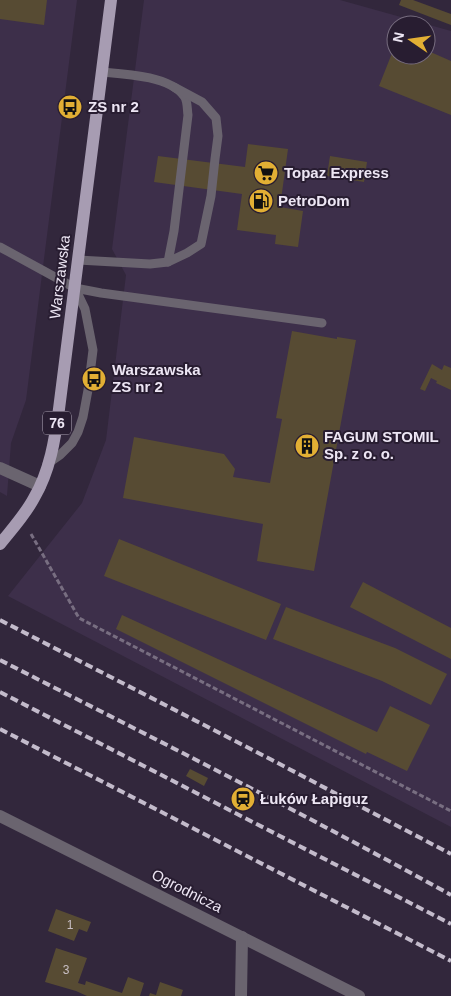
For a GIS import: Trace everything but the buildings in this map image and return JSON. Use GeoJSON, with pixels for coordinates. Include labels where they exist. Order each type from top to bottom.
{"type":"FeatureCollection","features":[{"type":"Feature","properties":{"kind":"main road","name":"Warszawska"},"geometry":{"type":"LineString","coordinates":[[0,544],[22,518],[40,486],[53,447],[60,409],[111,0]]}},
{"type":"Feature","properties":{"kind":"street"},"geometry":{"type":"LineString","coordinates":[[0,468],[40,486]]}},
{"type":"Feature","properties":{"kind":"street","name":"Ogrodnicza"},"geometry":{"type":"LineString","coordinates":[[0,816],[359,996]]}},
{"type":"Feature","properties":{"kind":"street"},"geometry":{"type":"LineString","coordinates":[[241,996],[242,937]]}},
{"type":"Feature","properties":{"kind":"lane"},"geometry":{"type":"LineString","coordinates":[[78,260],[150,264],[168,262],[187,253],[201,244],[211,196],[218,136],[216,118],[202,102],[174,87],[151,78],[102,72]]}},
{"type":"Feature","properties":{"kind":"lane"},"geometry":{"type":"LineString","coordinates":[[168,262],[174,231],[188,115],[186,98],[174,87]]}},
{"type":"Feature","properties":{"kind":"lane"},"geometry":{"type":"LineString","coordinates":[[0,247],[75,288],[322,323]]}},
{"type":"Feature","properties":{"kind":"lane"},"geometry":{"type":"LineString","coordinates":[[48,464],[72,443],[78,432],[88,390],[93,350],[85,309],[75,288]]}},
{"type":"Feature","properties":{"kind":"path"},"geometry":{"type":"LineString","coordinates":[[22,518],[79,618],[451,811]]}},
{"type":"Feature","properties":{"kind":"shaded area"},"geometry":{"type":"Polygon","coordinates":[[[0,0],[77,0],[26,400],[11,443],[7,496],[0,492],[0,0]]]}},
{"type":"Feature","properties":{"kind":"shaded area"},"geometry":{"type":"Polygon","coordinates":[[[144,0],[340,0],[394,15],[386,15],[386,65],[436,65],[436,27],[451,31],[451,827],[8,596],[82,503],[106,440],[126,275],[112,249],[144,0]]]}},
{"type":"Feature","properties":{"kind":"railway"},"geometry":{"type":"LineString","coordinates":[[0,620],[451,854]]}},
{"type":"Feature","properties":{"kind":"railway"},"geometry":{"type":"LineString","coordinates":[[0,660],[283,805],[451,895]]}},
{"type":"Feature","properties":{"kind":"railway"},"geometry":{"type":"LineString","coordinates":[[0,692],[451,924]]}},
{"type":"Feature","properties":{"kind":"railway"},"geometry":{"type":"LineString","coordinates":[[0,729],[451,961]]}},
{"type":"Feature","properties":{"kind":"place","name":"ZS nr 2"},"geometry":{"type":"Point","coordinates":[70,107]}},
{"type":"Feature","properties":{"kind":"place","name":"Topaz Express"},"geometry":{"type":"Point","coordinates":[266,173]}},
{"type":"Feature","properties":{"kind":"place","name":"PetroDom"},"geometry":{"type":"Point","coordinates":[261,201]}},
{"type":"Feature","properties":{"kind":"place","name":"Warszawska ZS nr 2"},"geometry":{"type":"Point","coordinates":[94,379]}},
{"type":"Feature","properties":{"kind":"place","name":"FAGUM STOMIL Sp. z o. o."},"geometry":{"type":"Point","coordinates":[307,446]}},
{"type":"Feature","properties":{"kind":"place","name":"Łuków Łapiguz"},"geometry":{"type":"Point","coordinates":[243,799]}}]}
